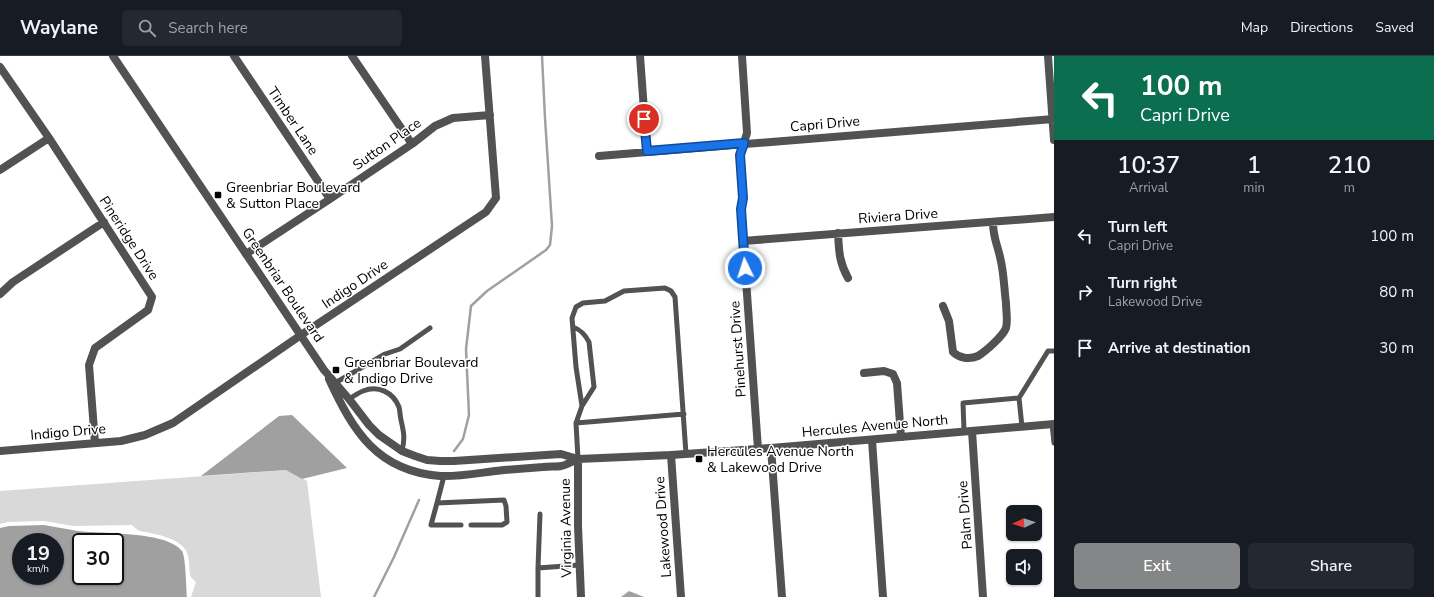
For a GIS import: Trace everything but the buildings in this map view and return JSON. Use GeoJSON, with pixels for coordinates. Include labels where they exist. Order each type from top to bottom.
{"type":"FeatureCollection","features":[{"type":"Feature","properties":{"kind":"street","name":"Greenbriar Boulevard"},"geometry":{"type":"LineString","coordinates":[[113,56],[324,370],[379,435],[402,451],[427,460],[454,461],[561,454],[578,458]]}},
{"type":"Feature","properties":{"kind":"street","name":"Timber Lane"},"geometry":{"type":"LineString","coordinates":[[234,56],[330,200]]}},
{"type":"Feature","properties":{"kind":"street"},"geometry":{"type":"LineString","coordinates":[[352,56],[412,144]]}},
{"type":"Feature","properties":{"kind":"street","name":"Indigo Drive"},"geometry":{"type":"LineString","coordinates":[[0,451],[121,441],[145,435],[173,423],[301,335],[486,212],[496,198],[485,56]]}},
{"type":"Feature","properties":{"kind":"street"},"geometry":{"type":"LineString","coordinates":[[640,56],[647,151]]}},
{"type":"Feature","properties":{"kind":"street","name":"Pinehurst Drive"},"geometry":{"type":"LineString","coordinates":[[742,56],[747,132],[740,155],[743,198],[741,209],[758,449]]}},
{"type":"Feature","properties":{"kind":"street"},"geometry":{"type":"LineString","coordinates":[[1048,56],[1054,140]]}},
{"type":"Feature","properties":{"kind":"street","name":"Pineridge Drive"},"geometry":{"type":"LineString","coordinates":[[0,66],[49,138],[152,297],[148,310],[95,348],[89,365],[95,443]]}},
{"type":"Feature","properties":{"kind":"street","name":"Sutton Place"},"geometry":{"type":"LineString","coordinates":[[246,254],[330,200],[412,144],[435,126],[453,118],[490,115]]}},
{"type":"Feature","properties":{"kind":"street","name":"Capri Drive"},"geometry":{"type":"LineString","coordinates":[[599,156],[1053,119]]}},
{"type":"Feature","properties":{"kind":"street"},"geometry":{"type":"LineString","coordinates":[[0,170],[49,138]]}},
{"type":"Feature","properties":{"kind":"street","name":"Riviera Drive"},"geometry":{"type":"LineString","coordinates":[[743,241],[1054,216]]}},
{"type":"Feature","properties":{"kind":"street"},"geometry":{"type":"LineString","coordinates":[[0,294],[12,282],[104,222]]}},
{"type":"Feature","properties":{"kind":"street"},"geometry":{"type":"LineString","coordinates":[[943,306],[949,321],[952,352],[958,357],[975,357],[983,352],[1005,330],[1007,314],[1000,257],[993,234],[993,222]]}},
{"type":"Feature","properties":{"kind":"street"},"geometry":{"type":"LineString","coordinates":[[838,233],[842,267],[848,278]]}},
{"type":"Feature","properties":{"kind":"street","name":"Greenbriar Boulevard"},"geometry":{"type":"LineString","coordinates":[[324,370],[341,405],[352,424],[364,440],[390,461],[426,474],[444,476],[561,466],[578,458]]}},
{"type":"Feature","properties":{"kind":"street"},"geometry":{"type":"LineString","coordinates":[[864,373],[884,371],[893,374],[897,383],[901,437]]}},
{"type":"Feature","properties":{"kind":"street","name":"Hercules Avenue North"},"geometry":{"type":"LineString","coordinates":[[578,458],[671,455],[758,449],[1053,424]]}},
{"type":"Feature","properties":{"kind":"street","name":"Palm Drive"},"geometry":{"type":"LineString","coordinates":[[968,431],[984,597]]}},
{"type":"Feature","properties":{"kind":"street"},"geometry":{"type":"LineString","coordinates":[[872,440],[883,597]]}},
{"type":"Feature","properties":{"kind":"street"},"geometry":{"type":"LineString","coordinates":[[771,448],[782,597]]}},
{"type":"Feature","properties":{"kind":"street","name":"Lakewood Drive"},"geometry":{"type":"LineString","coordinates":[[671,455],[681,597]]}},
{"type":"Feature","properties":{"kind":"street","name":"Virginia Avenue"},"geometry":{"type":"LineString","coordinates":[[578,458],[579,565],[581,597]]}},
{"type":"Feature","properties":{"kind":"lane"},"geometry":{"type":"LineString","coordinates":[[582,406],[572,318],[576,307],[583,303],[605,301],[624,291],[665,288],[671,291],[675,296],[686,454]]}},
{"type":"Feature","properties":{"kind":"lane"},"geometry":{"type":"LineString","coordinates":[[573,327],[581,330],[589,342],[594,387],[582,406],[576,422],[578,458]]}},
{"type":"Feature","properties":{"kind":"lane"},"geometry":{"type":"LineString","coordinates":[[335,383],[385,354],[400,349],[430,328]]}},
{"type":"Feature","properties":{"kind":"lane"},"geometry":{"type":"LineString","coordinates":[[1022,426],[1019,398],[1048,351],[1054,351]]}},
{"type":"Feature","properties":{"kind":"lane"},"geometry":{"type":"LineString","coordinates":[[349,399],[363,391],[380,389],[388,393],[399,407],[405,439],[402,451]]}},
{"type":"Feature","properties":{"kind":"lane"},"geometry":{"type":"LineString","coordinates":[[968,431],[963,403],[1019,398]]}},
{"type":"Feature","properties":{"kind":"lane"},"geometry":{"type":"LineString","coordinates":[[576,422],[684,414]]}},
{"type":"Feature","properties":{"kind":"lane"},"geometry":{"type":"LineString","coordinates":[[1053,424],[1054,443]]}},
{"type":"Feature","properties":{"kind":"lane"},"geometry":{"type":"LineString","coordinates":[[444,476],[431,525],[461,525]]}},
{"type":"Feature","properties":{"kind":"lane"},"geometry":{"type":"LineString","coordinates":[[437,503],[504,500],[507,522],[502,525],[471,525]]}},
{"type":"Feature","properties":{"kind":"lane"},"geometry":{"type":"LineString","coordinates":[[538,597],[540,514]]}},
{"type":"Feature","properties":{"kind":"lane"},"geometry":{"type":"LineString","coordinates":[[538,568],[579,565]]}},
{"type":"Feature","properties":{"kind":"shaded area"},"geometry":{"type":"Polygon","coordinates":[[[292,415],[347,468],[302,479],[286,470],[201,476],[279,416],[292,415]]]}},
{"type":"Feature","properties":{"kind":"shaded area"},"geometry":{"type":"Polygon","coordinates":[[[287,470],[307,481],[321,597],[191,597],[196,582],[190,576],[189,558],[187,552],[182,546],[170,538],[141,531],[132,525],[73,526],[44,521],[8,522],[0,524],[0,491],[287,470]]]}},
{"type":"Feature","properties":{"kind":"shaded area"},"geometry":{"type":"Polygon","coordinates":[[[44,525],[78,531],[106,533],[72,533],[72,585],[124,585],[124,534],[163,540],[182,551],[185,566],[187,597],[0,597],[0,528],[9,526],[44,525]]]}},
{"type":"Feature","properties":{"kind":"shaded area"},"geometry":{"type":"Polygon","coordinates":[[[629,591],[644,597],[621,597],[629,591]]]}},
{"type":"Feature","properties":{"kind":"waterway"},"geometry":{"type":"LineString","coordinates":[[454,451],[463,439],[469,415],[466,349],[471,306],[487,291],[546,250],[550,245],[552,226],[542,56]]}},
{"type":"Feature","properties":{"kind":"waterway"},"geometry":{"type":"LineString","coordinates":[[374,597],[394,557],[419,500]]}},
{"type":"Feature","properties":{"kind":"place","name":"Greenbriar Boulevard & Sutton Place"},"geometry":{"type":"Point","coordinates":[218,195]}},
{"type":"Feature","properties":{"kind":"place","name":"Greenbriar Boulevard & Indigo Drive"},"geometry":{"type":"Point","coordinates":[336,370]}},
{"type":"Feature","properties":{"kind":"place","name":"Hercules Avenue North & Lakewood Drive"},"geometry":{"type":"Point","coordinates":[699,459]}},
{"type":"Feature","properties":{"kind":"route"},"geometry":{"type":"LineString","coordinates":[[644,119],[647,151],[744,143],[740,155],[743,198],[741,209],[745,268]]}}]}
